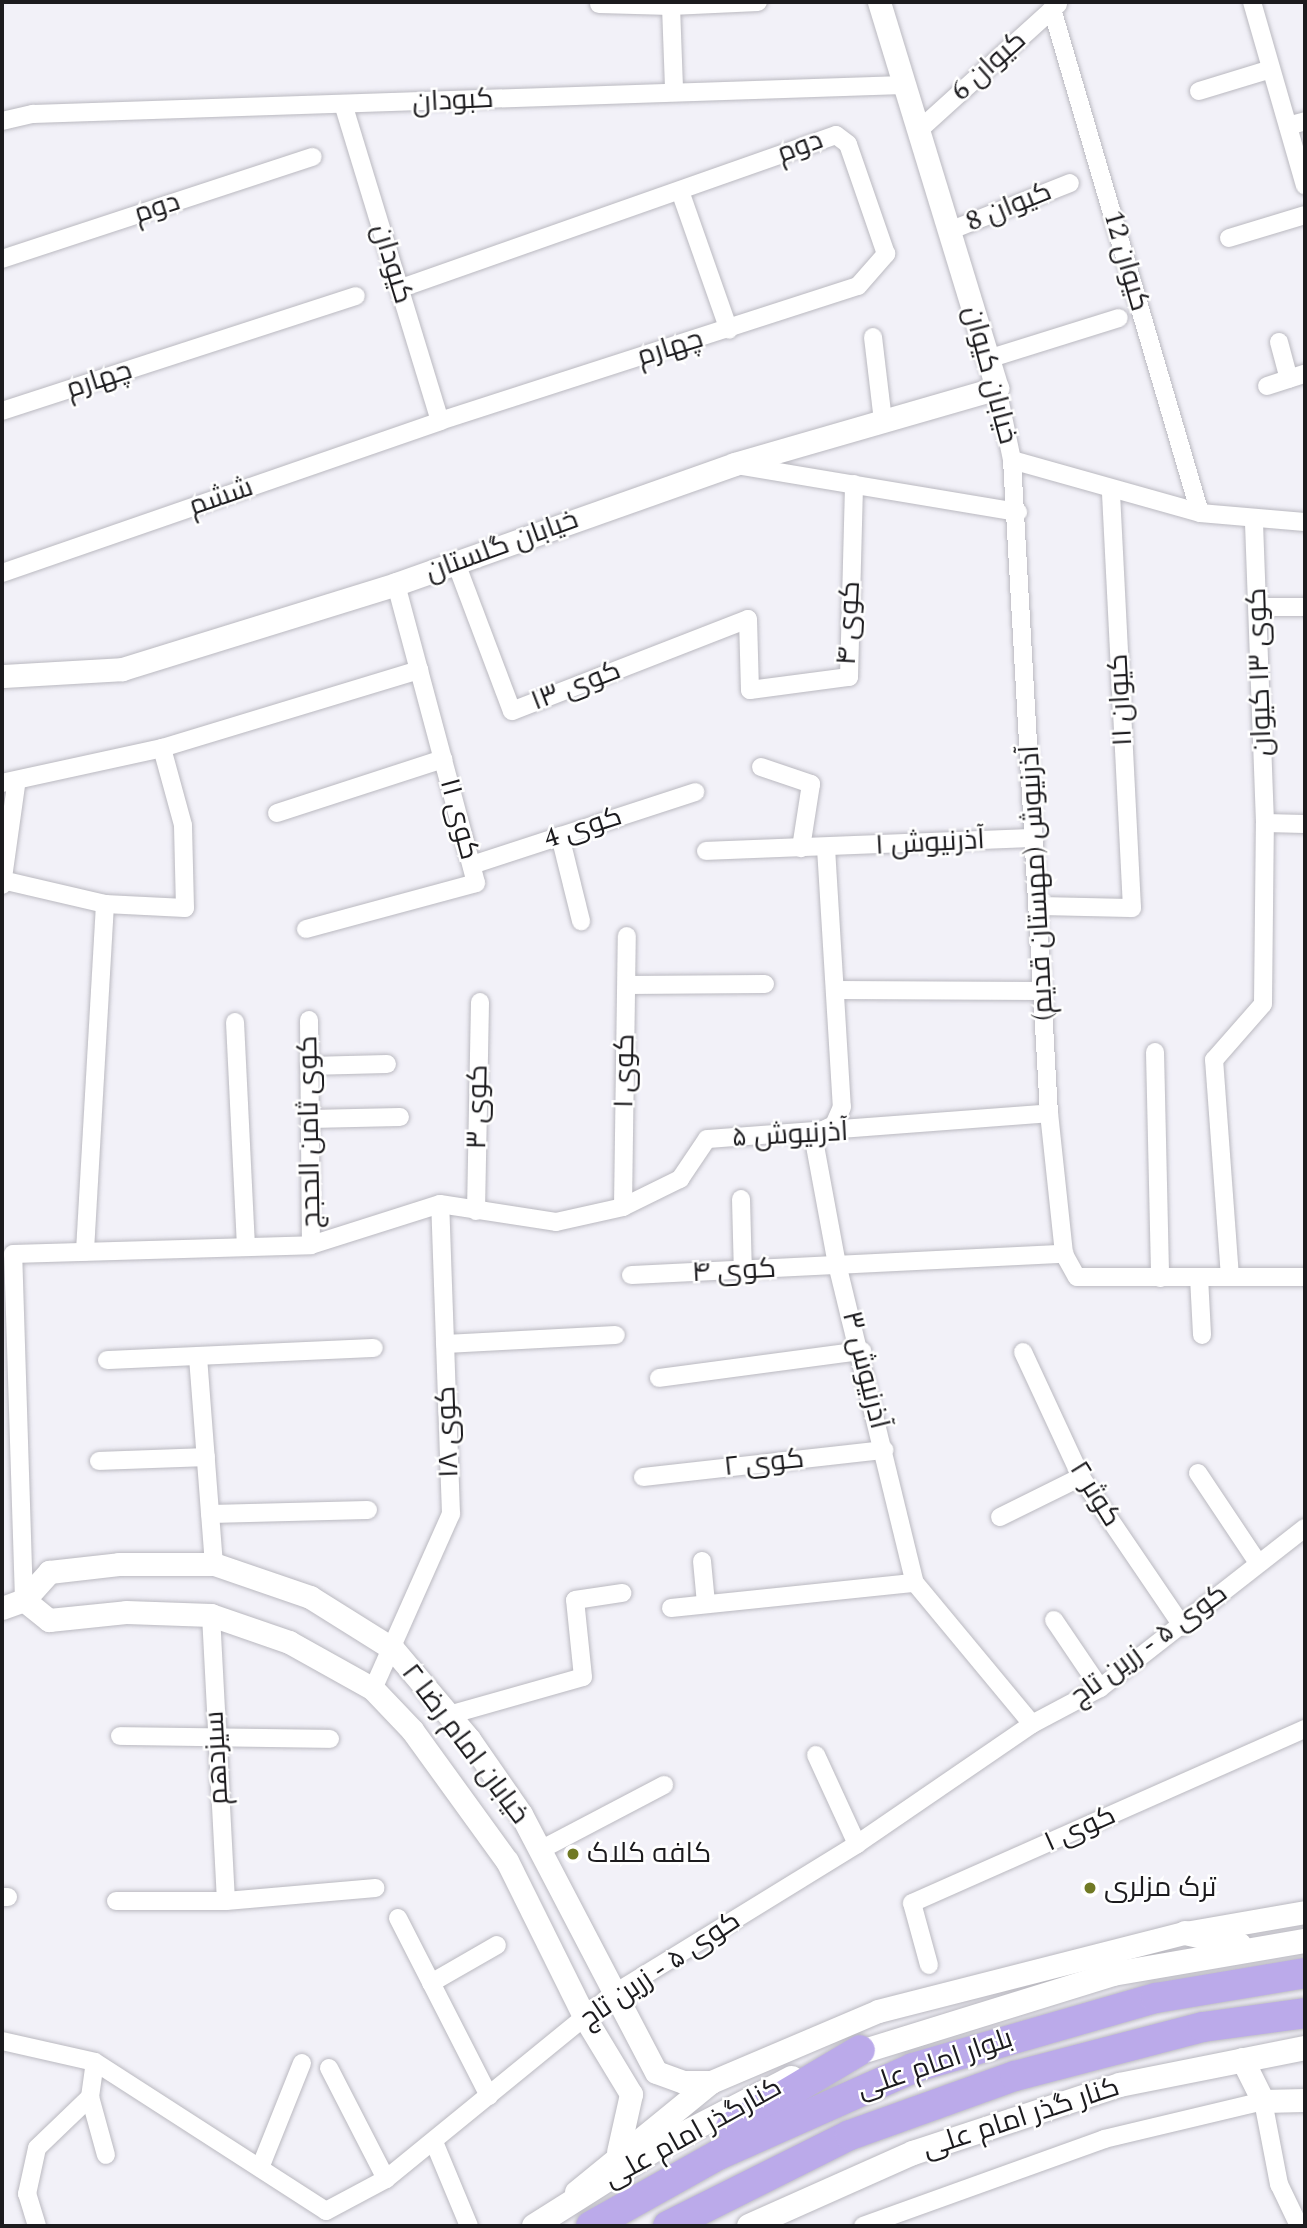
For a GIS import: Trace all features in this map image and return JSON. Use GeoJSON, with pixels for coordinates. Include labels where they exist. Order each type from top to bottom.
{"type":"FeatureCollection","features":[{"type":"Feature","properties":{"kind":"highway","name":"بلوار امام علی"},"geometry":{"type":"LineString","coordinates":[[591,2226],[618,2207],[806,2112],[913,2067],[1156,1998],[1305,1972]]}},
{"type":"Feature","properties":{"kind":"highway","name":"بلوار امام علی"},"geometry":{"type":"LineString","coordinates":[[668,2226],[850,2134],[1015,2076],[1203,2027],[1305,2013]]}},
{"type":"Feature","properties":{"kind":"highway"},"geometry":{"type":"LineString","coordinates":[[618,2207],[686,2151],[860,2050]]}},
{"type":"Feature","properties":{"kind":"main road"},"geometry":{"type":"LineString","coordinates":[[1185,1933],[1262,1946]]}},
{"type":"Feature","properties":{"kind":"main road","name":"کنارگذر امام علی"},"geometry":{"type":"LineString","coordinates":[[543,2220],[748,2097],[860,2050],[1113,1974],[1262,1946],[1305,1941]]}},
{"type":"Feature","properties":{"kind":"main road","name":"کنار گذر امام علی"},"geometry":{"type":"LineString","coordinates":[[748,2226],[913,2153],[1121,2085],[1305,2048]]}},
{"type":"Feature","properties":{"kind":"street"},"geometry":{"type":"LineString","coordinates":[[598,4],[670,6],[758,2]]}},
{"type":"Feature","properties":{"kind":"street","name":"خیابان کیوان"},"geometry":{"type":"LineString","coordinates":[[879,2],[997,388],[1012,460],[1111,492],[1199,513],[1254,521],[1305,522]]}},
{"type":"Feature","properties":{"kind":"street"},"geometry":{"type":"LineString","coordinates":[[1252,2],[1305,186]]}},
{"type":"Feature","properties":{"kind":"street","name":"کیوان 6"},"geometry":{"type":"LineString","coordinates":[[918,131],[1056,5]]}},
{"type":"Feature","properties":{"kind":"street","name":"کیوان 12"},"geometry":{"type":"LineString","coordinates":[[1056,5],[1199,513]]}},
{"type":"Feature","properties":{"kind":"street"},"geometry":{"type":"LineString","coordinates":[[670,6],[674,88]]}},
{"type":"Feature","properties":{"kind":"street"},"geometry":{"type":"LineString","coordinates":[[1199,91],[1271,69]]}},
{"type":"Feature","properties":{"kind":"street","name":"کبودان"},"geometry":{"type":"LineString","coordinates":[[2,121],[33,114],[344,107],[674,88],[904,85]]}},
{"type":"Feature","properties":{"kind":"street","name":"کیودان"},"geometry":{"type":"LineString","coordinates":[[344,107],[440,421]]}},
{"type":"Feature","properties":{"kind":"street"},"geometry":{"type":"LineString","coordinates":[[1288,126],[1305,121]]}},
{"type":"Feature","properties":{"kind":"street","name":"دوم"},"geometry":{"type":"LineString","coordinates":[[399,289],[836,135],[848,144],[886,254]]}},
{"type":"Feature","properties":{"kind":"street","name":"دوم"},"geometry":{"type":"LineString","coordinates":[[2,260],[313,157]]}},
{"type":"Feature","properties":{"kind":"street","name":"کیوان 8"},"geometry":{"type":"LineString","coordinates":[[949,231],[1070,183]]}},
{"type":"Feature","properties":{"kind":"street"},"geometry":{"type":"LineString","coordinates":[[680,191],[729,330]]}},
{"type":"Feature","properties":{"kind":"street"},"geometry":{"type":"LineString","coordinates":[[1230,238],[1305,215]]}},
{"type":"Feature","properties":{"kind":"street","name":"چهارم"},"geometry":{"type":"LineString","coordinates":[[440,421],[729,330],[858,286],[886,254]]}},
{"type":"Feature","properties":{"kind":"street","name":"چهارم"},"geometry":{"type":"LineString","coordinates":[[2,411],[356,296]]}},
{"type":"Feature","properties":{"kind":"street"},"geometry":{"type":"LineString","coordinates":[[988,359],[1119,318]]}},
{"type":"Feature","properties":{"kind":"street"},"geometry":{"type":"LineString","coordinates":[[873,337],[883,421]]}},
{"type":"Feature","properties":{"kind":"street"},"geometry":{"type":"LineString","coordinates":[[1266,386],[1297,377],[1279,342]]}},
{"type":"Feature","properties":{"kind":"street","name":"خیابان گلستان"},"geometry":{"type":"LineString","coordinates":[[2,676],[122,668],[396,584],[734,464],[997,388]]}},
{"type":"Feature","properties":{"kind":"street","name":"ششم"},"geometry":{"type":"LineString","coordinates":[[2,573],[440,421]]}},
{"type":"Feature","properties":{"kind":"street","name":"آذرنیوش (مهستان قدیم)"},"geometry":{"type":"LineString","coordinates":[[1012,460],[1018,512],[1049,1113],[1064,1254]]}},
{"type":"Feature","properties":{"kind":"street"},"geometry":{"type":"LineString","coordinates":[[734,464],[1018,512]]}},
{"type":"Feature","properties":{"kind":"street","name":"کوی ۴"},"geometry":{"type":"LineString","coordinates":[[748,619],[751,690],[849,677],[854,484]]}},
{"type":"Feature","properties":{"kind":"street","name":"کیوان ۱۱"},"geometry":{"type":"LineString","coordinates":[[1038,906],[1132,908],[1111,492]]}},
{"type":"Feature","properties":{"kind":"street","name":"کوی ۱۳ کیوان"},"geometry":{"type":"LineString","coordinates":[[1230,1277],[1214,1060],[1263,1004],[1265,823],[1254,521]]}},
{"type":"Feature","properties":{"kind":"street","name":"کوی ۱۳"},"geometry":{"type":"LineString","coordinates":[[456,563],[512,711],[748,619]]}},
{"type":"Feature","properties":{"kind":"street","name":"کوی ۱۱"},"geometry":{"type":"LineString","coordinates":[[306,929],[476,883],[396,584]]}},
{"type":"Feature","properties":{"kind":"street"},"geometry":{"type":"LineString","coordinates":[[1259,607],[1305,607]]}},
{"type":"Feature","properties":{"kind":"street"},"geometry":{"type":"LineString","coordinates":[[162,748],[183,825],[185,908],[104,904],[2,882],[9,784],[162,748],[419,670]]}},
{"type":"Feature","properties":{"kind":"street"},"geometry":{"type":"LineString","coordinates":[[277,813],[443,759]]}},
{"type":"Feature","properties":{"kind":"street"},"geometry":{"type":"LineString","coordinates":[[761,767],[811,784],[801,848]]}},
{"type":"Feature","properties":{"kind":"street","name":"کوی 4"},"geometry":{"type":"LineString","coordinates":[[472,864],[695,792]]}},
{"type":"Feature","properties":{"kind":"street"},"geometry":{"type":"LineString","coordinates":[[1265,823],[1305,824]]}},
{"type":"Feature","properties":{"kind":"street"},"geometry":{"type":"LineString","coordinates":[[560,836],[581,920]]}},
{"type":"Feature","properties":{"kind":"street","name":"آذرنیوش ۱"},"geometry":{"type":"LineString","coordinates":[[706,850],[826,848],[1035,838]]}},
{"type":"Feature","properties":{"kind":"street"},"geometry":{"type":"LineString","coordinates":[[813,1135],[834,1125],[842,1107],[826,848]]}},
{"type":"Feature","properties":{"kind":"street"},"geometry":{"type":"LineString","coordinates":[[85,1251],[104,904]]}},
{"type":"Feature","properties":{"kind":"street","name":"کوی ۱"},"geometry":{"type":"LineString","coordinates":[[622,1206],[627,936]]}},
{"type":"Feature","properties":{"kind":"street"},"geometry":{"type":"LineString","coordinates":[[627,985],[765,984]]}},
{"type":"Feature","properties":{"kind":"street"},"geometry":{"type":"LineString","coordinates":[[835,990],[1043,990]]}},
{"type":"Feature","properties":{"kind":"street","name":"کوی ۳"},"geometry":{"type":"LineString","coordinates":[[476,1212],[480,1002]]}},
{"type":"Feature","properties":{"kind":"street","name":"کوی ثامن الحجج"},"geometry":{"type":"LineString","coordinates":[[309,1020],[311,1245]]}},
{"type":"Feature","properties":{"kind":"street"},"geometry":{"type":"LineString","coordinates":[[235,1022],[246,1244]]}},
{"type":"Feature","properties":{"kind":"street"},"geometry":{"type":"LineString","coordinates":[[1155,1052],[1160,1278]]}},
{"type":"Feature","properties":{"kind":"street"},"geometry":{"type":"LineString","coordinates":[[309,1066],[387,1064]]}},
{"type":"Feature","properties":{"kind":"street","name":"آذرنیوش ۵"},"geometry":{"type":"LineString","coordinates":[[440,1204],[476,1212],[556,1222],[622,1206],[680,1179],[707,1139],[813,1135],[1049,1113]]}},
{"type":"Feature","properties":{"kind":"street"},"geometry":{"type":"LineString","coordinates":[[310,1119],[400,1117]]}},
{"type":"Feature","properties":{"kind":"street","name":"آذرنیوش ۳"},"geometry":{"type":"LineString","coordinates":[[813,1135],[837,1264],[862,1352],[915,1583],[1032,1724]]}},
{"type":"Feature","properties":{"kind":"street"},"geometry":{"type":"LineString","coordinates":[[741,1199],[743,1273]]}},
{"type":"Feature","properties":{"kind":"street"},"geometry":{"type":"LineString","coordinates":[[24,1600],[10,1412],[9,1321],[13,1254],[246,1244],[311,1245],[440,1204]]}},
{"type":"Feature","properties":{"kind":"street","name":"کوی ۱۸"},"geometry":{"type":"LineString","coordinates":[[373,1689],[451,1514],[440,1204]]}},
{"type":"Feature","properties":{"kind":"street"},"geometry":{"type":"LineString","coordinates":[[837,1264],[1064,1254],[1077,1277],[1305,1277]]}},
{"type":"Feature","properties":{"kind":"street","name":"کوی ۴"},"geometry":{"type":"LineString","coordinates":[[631,1275],[743,1273],[837,1264]]}},
{"type":"Feature","properties":{"kind":"street"},"geometry":{"type":"LineString","coordinates":[[1199,1277],[1202,1335]]}},
{"type":"Feature","properties":{"kind":"street"},"geometry":{"type":"LineString","coordinates":[[445,1344],[616,1335]]}},
{"type":"Feature","properties":{"kind":"street"},"geometry":{"type":"LineString","coordinates":[[107,1360],[373,1348]]}},
{"type":"Feature","properties":{"kind":"street"},"geometry":{"type":"LineString","coordinates":[[659,1378],[862,1352]]}},
{"type":"Feature","properties":{"kind":"street","name":"کوثر ۲"},"geometry":{"type":"LineString","coordinates":[[1023,1352],[1080,1477],[1184,1627]]}},
{"type":"Feature","properties":{"kind":"street"},"geometry":{"type":"LineString","coordinates":[[198,1357],[214,1564]]}},
{"type":"Feature","properties":{"kind":"street","name":"کوی ۲"},"geometry":{"type":"LineString","coordinates":[[643,1477],[884,1450]]}},
{"type":"Feature","properties":{"kind":"street"},"geometry":{"type":"LineString","coordinates":[[99,1461],[206,1457]]}},
{"type":"Feature","properties":{"kind":"street"},"geometry":{"type":"LineString","coordinates":[[1198,1473],[1258,1563]]}},
{"type":"Feature","properties":{"kind":"street"},"geometry":{"type":"LineString","coordinates":[[1000,1517],[1080,1477]]}},
{"type":"Feature","properties":{"kind":"street"},"geometry":{"type":"LineString","coordinates":[[210,1514],[368,1510]]}},
{"type":"Feature","properties":{"kind":"street","name":"کوی ۵ - زرین تاج"},"geometry":{"type":"LineString","coordinates":[[2,2041],[96,2062],[260,2168],[327,2218],[386,2179],[434,2142],[612,1995],[857,1844],[1032,1724],[1100,1688],[1184,1627],[1258,1563],[1305,1528]]}},
{"type":"Feature","properties":{"kind":"street"},"geometry":{"type":"LineString","coordinates":[[702,1561],[706,1603]]}},
{"type":"Feature","properties":{"kind":"street","name":"خیابان امام رضا ۲"},"geometry":{"type":"LineString","coordinates":[[2,1608],[24,1600],[49,1573],[119,1564],[214,1564],[310,1597],[393,1649],[449,1715],[542,1849],[612,1995],[656,2073],[684,2082],[711,2082]]}},
{"type":"Feature","properties":{"kind":"street"},"geometry":{"type":"LineString","coordinates":[[671,1608],[915,1583]]}},
{"type":"Feature","properties":{"kind":"street"},"geometry":{"type":"LineString","coordinates":[[449,1715],[583,1678],[575,1600],[622,1593]]}},
{"type":"Feature","properties":{"kind":"street","name":"خیابان امام رضا ۲"},"geometry":{"type":"LineString","coordinates":[[24,1600],[49,1620],[125,1612],[211,1615],[289,1642],[373,1689],[412,1730],[507,1861],[585,2018],[631,2094],[618,2152]]}},
{"type":"Feature","properties":{"kind":"street","name":"سیزدهم"},"geometry":{"type":"LineString","coordinates":[[211,1615],[215,1735],[226,1900]]}},
{"type":"Feature","properties":{"kind":"street"},"geometry":{"type":"LineString","coordinates":[[1054,1620],[1100,1688]]}},
{"type":"Feature","properties":{"kind":"street","name":"کوی ۱"},"geometry":{"type":"LineString","coordinates":[[929,1965],[912,1903],[1305,1728]]}},
{"type":"Feature","properties":{"kind":"street"},"geometry":{"type":"LineString","coordinates":[[120,1736],[215,1735],[330,1739]]}},
{"type":"Feature","properties":{"kind":"street"},"geometry":{"type":"LineString","coordinates":[[816,1755],[857,1844]]}},
{"type":"Feature","properties":{"kind":"street"},"geometry":{"type":"LineString","coordinates":[[542,1849],[664,1785]]}},
{"type":"Feature","properties":{"kind":"street"},"geometry":{"type":"LineString","coordinates":[[116,1901],[226,1900],[375,1888]]}},
{"type":"Feature","properties":{"kind":"street"},"geometry":{"type":"LineString","coordinates":[[543,2220],[618,2152],[711,2082],[878,2011],[1185,1933],[1305,1914]]}},
{"type":"Feature","properties":{"kind":"street"},"geometry":{"type":"LineString","coordinates":[[1262,1946],[1305,1914]]}},
{"type":"Feature","properties":{"kind":"street"},"geometry":{"type":"LineString","coordinates":[[398,1918],[489,2096]]}},
{"type":"Feature","properties":{"kind":"street"},"geometry":{"type":"LineString","coordinates":[[431,1983],[497,1945]]}},
{"type":"Feature","properties":{"kind":"street"},"geometry":{"type":"LineString","coordinates":[[1242,2059],[1263,2101],[1279,2184],[1297,2224]]}},
{"type":"Feature","properties":{"kind":"street"},"geometry":{"type":"LineString","coordinates":[[96,2062],[90,2096],[106,2155]]}},
{"type":"Feature","properties":{"kind":"street"},"geometry":{"type":"LineString","coordinates":[[260,2168],[302,2063]]}},
{"type":"Feature","properties":{"kind":"street"},"geometry":{"type":"LineString","coordinates":[[329,2068],[386,2179]]}},
{"type":"Feature","properties":{"kind":"street"},"geometry":{"type":"LineString","coordinates":[[37,2226],[27,2194],[37,2148],[90,2096]]}},
{"type":"Feature","properties":{"kind":"street"},"geometry":{"type":"LineString","coordinates":[[863,2226],[1104,2139],[1263,2101],[1305,2100]]}},
{"type":"Feature","properties":{"kind":"street"},"geometry":{"type":"LineString","coordinates":[[434,2142],[469,2226]]}},
{"type":"Feature","properties":{"kind":"place","name":"کافه کلاک"},"geometry":{"type":"Point","coordinates":[573,1854]}},
{"type":"Feature","properties":{"kind":"place","name":"ترک مزلری"},"geometry":{"type":"Point","coordinates":[1090,1888]}}]}
